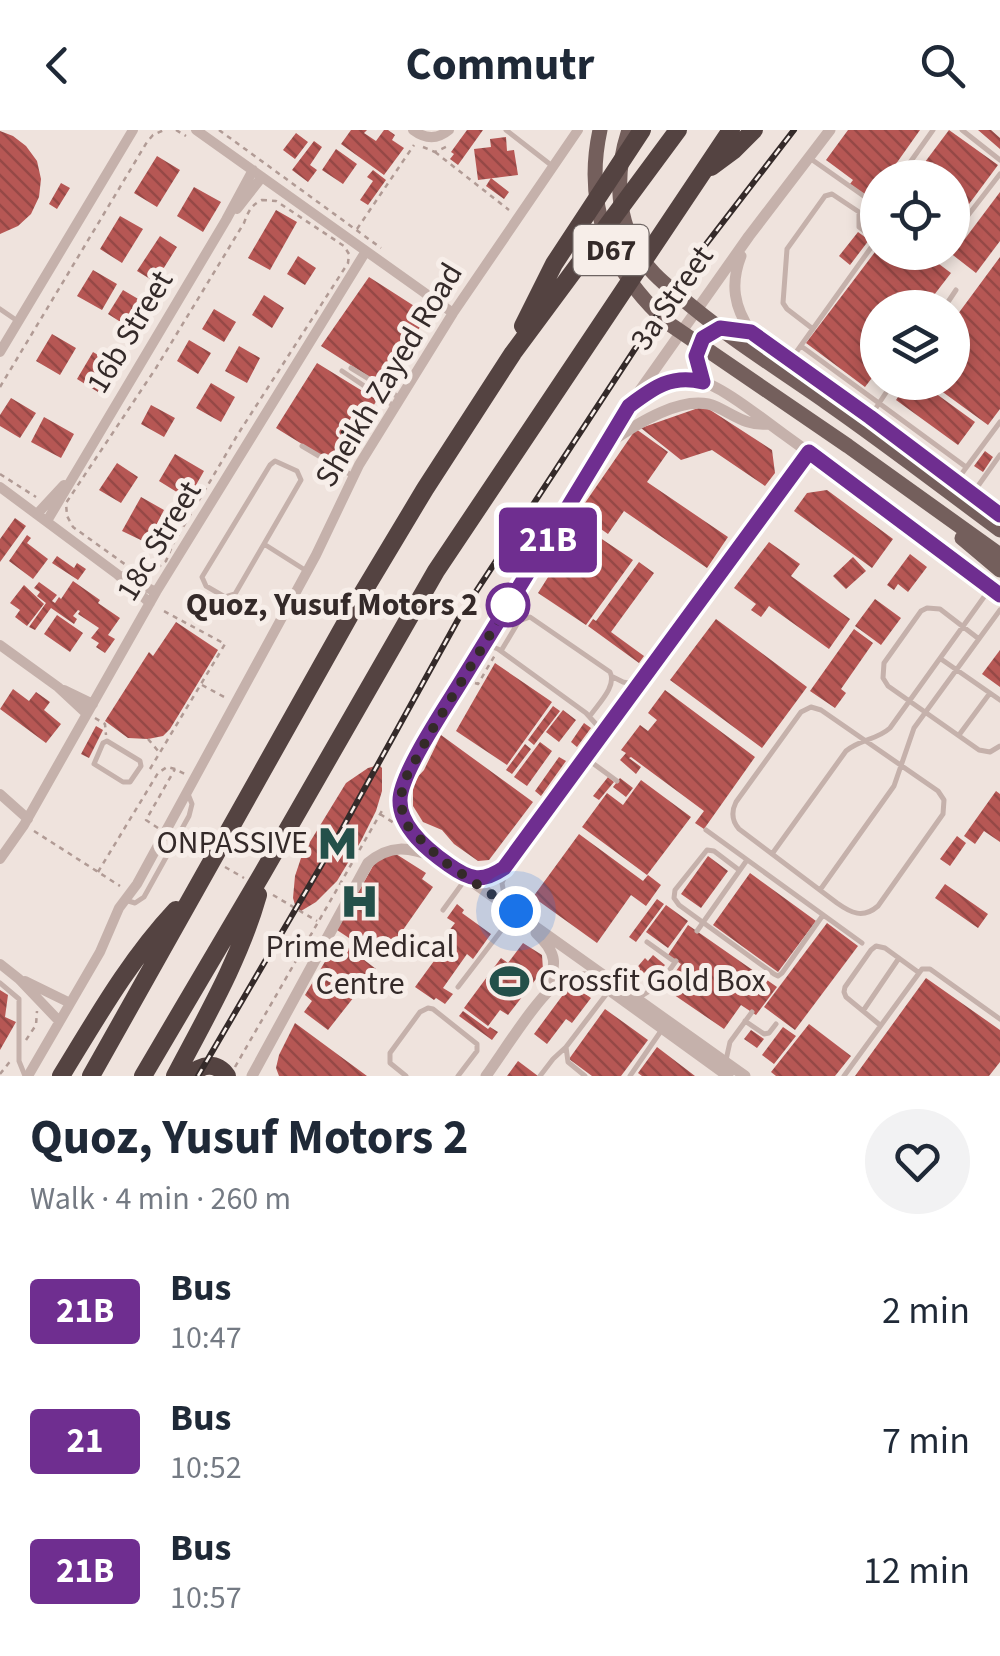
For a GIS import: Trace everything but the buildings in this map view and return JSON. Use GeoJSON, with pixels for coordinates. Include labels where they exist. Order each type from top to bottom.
{"type":"FeatureCollection","features":[{"type":"Feature","properties":{"kind":"highway"},"geometry":{"type":"LineString","coordinates":[[513,352],[554,264],[642,130]]}},
{"type":"Feature","properties":{"kind":"highway"},"geometry":{"type":"LineString","coordinates":[[91,1076],[392,544],[513,352],[678,130]]}},
{"type":"Feature","properties":{"kind":"highway"},"geometry":{"type":"LineString","coordinates":[[143,1076],[436,570],[730,130]]}},
{"type":"Feature","properties":{"kind":"highway"},"geometry":{"type":"LineString","coordinates":[[702,172],[754,130]]}},
{"type":"Feature","properties":{"kind":"highway"},"geometry":{"type":"LineString","coordinates":[[175,1076],[240,947],[262,874]]}},
{"type":"Feature","properties":{"kind":"highway"},"geometry":{"type":"LineString","coordinates":[[62,1076],[133,963],[197,889]]}},
{"type":"Feature","properties":{"kind":"highway"},"geometry":{"type":"LineString","coordinates":[[190,1076],[208,1065],[216,1066],[226,1076]]}},
{"type":"Feature","properties":{"kind":"main road","name":"D67"},"geometry":{"type":"LineString","coordinates":[[600,130],[596,194],[602,224],[626,279],[645,303],[1000,555]]}},
{"type":"Feature","properties":{"kind":"main road","name":"D67"},"geometry":{"type":"LineString","coordinates":[[629,130],[620,164],[623,218],[635,248],[652,272],[709,322],[1000,530]]}},
{"type":"Feature","properties":{"kind":"main road"},"geometry":{"type":"LineString","coordinates":[[949,518],[968,544],[1000,570]]}},
{"type":"Feature","properties":{"kind":"street"},"geometry":{"type":"LineString","coordinates":[[0,352],[133,130]]}},
{"type":"Feature","properties":{"kind":"street"},"geometry":{"type":"LineString","coordinates":[[417,132],[433,138],[449,130]]}},
{"type":"Feature","properties":{"kind":"street","name":"Sheikh Zayed Road"},"geometry":{"type":"LineString","coordinates":[[26,1076],[100,952],[114,918],[236,703],[307,572],[353,476],[453,313],[578,130]]}},
{"type":"Feature","properties":{"kind":"street","name":"3a Street"},"geometry":{"type":"LineString","coordinates":[[406,824],[400,802],[404,781],[629,406],[749,236],[830,130]]}},
{"type":"Feature","properties":{"kind":"street"},"geometry":{"type":"LineString","coordinates":[[194,134],[258,174],[453,313]]}},
{"type":"Feature","properties":{"kind":"street","name":"16b Street"},"geometry":{"type":"LineString","coordinates":[[42,517],[67,490],[226,220],[258,174]]}},
{"type":"Feature","properties":{"kind":"street"},"geometry":{"type":"LineString","coordinates":[[749,236],[734,282],[737,308],[751,332],[1000,515]]}},
{"type":"Feature","properties":{"kind":"street","name":"18c Street"},"geometry":{"type":"LineString","coordinates":[[0,860],[28,818],[156,592],[366,251]]}},
{"type":"Feature","properties":{"kind":"street"},"geometry":{"type":"LineString","coordinates":[[703,382],[696,356],[703,338],[720,328],[751,332]]}},
{"type":"Feature","properties":{"kind":"street"},"geometry":{"type":"LineString","coordinates":[[629,406],[665,382],[684,378],[703,382],[809,452],[995,591]]}},
{"type":"Feature","properties":{"kind":"street"},"geometry":{"type":"LineString","coordinates":[[606,445],[646,421],[690,403],[710,404],[752,424],[768,424]]}},
{"type":"Feature","properties":{"kind":"street"},"geometry":{"type":"LineString","coordinates":[[0,487],[150,603]]}},
{"type":"Feature","properties":{"kind":"street"},"geometry":{"type":"LineString","coordinates":[[117,574],[156,592]]}},
{"type":"Feature","properties":{"kind":"street"},"geometry":{"type":"LineString","coordinates":[[0,644],[90,709]]}},
{"type":"Feature","properties":{"kind":"street"},"geometry":{"type":"LineString","coordinates":[[1,795],[28,818]]}},
{"type":"Feature","properties":{"kind":"street"},"geometry":{"type":"LineString","coordinates":[[406,824],[443,861],[638,998],[719,1070]]}},
{"type":"Feature","properties":{"kind":"street"},"geometry":{"type":"LineString","coordinates":[[252,1076],[368,863],[380,854],[402,848],[443,861]]}},
{"type":"Feature","properties":{"kind":"street"},"geometry":{"type":"LineString","coordinates":[[516,911],[554,958],[554,971],[544,996]]}},
{"type":"Feature","properties":{"kind":"street"},"geometry":{"type":"LineString","coordinates":[[0,964],[59,1021]]}},
{"type":"Feature","properties":{"kind":"street"},"geometry":{"type":"LineString","coordinates":[[486,1076],[544,996],[568,978],[581,976],[594,979],[719,1070],[746,1076]]}},
{"type":"Feature","properties":{"kind":"street"},"geometry":{"type":"LineString","coordinates":[[19,979],[70,1004]]}},
{"type":"Feature","properties":{"kind":"lane"},"geometry":{"type":"LineString","coordinates":[[506,130],[553,166]]}},
{"type":"Feature","properties":{"kind":"lane"},"geometry":{"type":"LineString","coordinates":[[912,160],[933,130]]}},
{"type":"Feature","properties":{"kind":"lane"},"geometry":{"type":"LineString","coordinates":[[962,130],[1000,160]]}},
{"type":"Feature","properties":{"kind":"lane"},"geometry":{"type":"LineString","coordinates":[[809,158],[860,193]]}},
{"type":"Feature","properties":{"kind":"lane"},"geometry":{"type":"LineString","coordinates":[[970,213],[1000,174]]}},
{"type":"Feature","properties":{"kind":"lane"},"geometry":{"type":"LineString","coordinates":[[790,362],[876,242],[859,227],[859,212],[832,194],[825,196],[792,240],[785,259],[784,304],[813,329]]}},
{"type":"Feature","properties":{"kind":"lane"},"geometry":{"type":"LineString","coordinates":[[0,309],[18,322]]}},
{"type":"Feature","properties":{"kind":"lane"},"geometry":{"type":"LineString","coordinates":[[801,346],[966,467]]}},
{"type":"Feature","properties":{"kind":"lane"},"geometry":{"type":"LineString","coordinates":[[351,368],[398,402]]}},
{"type":"Feature","properties":{"kind":"lane"},"geometry":{"type":"LineString","coordinates":[[342,372],[398,402]]}},
{"type":"Feature","properties":{"kind":"lane"},"geometry":{"type":"LineString","coordinates":[[870,417],[882,400]]}},
{"type":"Feature","properties":{"kind":"lane"},"geometry":{"type":"LineString","coordinates":[[956,482],[1000,422]]}},
{"type":"Feature","properties":{"kind":"lane"},"geometry":{"type":"LineString","coordinates":[[302,446],[353,476]]}},
{"type":"Feature","properties":{"kind":"lane"},"geometry":{"type":"LineString","coordinates":[[458,987],[516,911],[505,900],[502,883],[510,862],[809,452]]}},
{"type":"Feature","properties":{"kind":"lane"},"geometry":{"type":"LineString","coordinates":[[972,494],[1000,455]]}},
{"type":"Feature","properties":{"kind":"lane"},"geometry":{"type":"LineString","coordinates":[[279,460],[297,471],[301,480],[264,544],[232,596],[225,597],[203,584],[202,577],[270,465],[279,460]]}},
{"type":"Feature","properties":{"kind":"lane"},"geometry":{"type":"LineString","coordinates":[[991,468],[1000,474]]}},
{"type":"Feature","properties":{"kind":"lane"},"geometry":{"type":"LineString","coordinates":[[264,544],[307,572]]}},
{"type":"Feature","properties":{"kind":"lane"},"geometry":{"type":"LineString","coordinates":[[772,854],[846,751],[888,731],[963,626],[995,591]]}},
{"type":"Feature","properties":{"kind":"lane"},"geometry":{"type":"LineString","coordinates":[[979,638],[940,609],[927,608],[884,663],[882,673],[885,682],[982,751],[1000,746]]}},
{"type":"Feature","properties":{"kind":"lane"},"geometry":{"type":"LineString","coordinates":[[820,890],[894,786],[910,737],[926,712],[1000,610]]}},
{"type":"Feature","properties":{"kind":"lane"},"geometry":{"type":"LineString","coordinates":[[500,650],[522,619],[534,618],[613,677],[639,685]]}},
{"type":"Feature","properties":{"kind":"lane"},"geometry":{"type":"LineString","coordinates":[[480,650],[490,646],[500,650],[590,716],[604,734]]}},
{"type":"Feature","properties":{"kind":"lane"},"geometry":{"type":"LineString","coordinates":[[941,658],[1000,700]]}},
{"type":"Feature","properties":{"kind":"lane"},"geometry":{"type":"LineString","coordinates":[[590,716],[613,677]]}},
{"type":"Feature","properties":{"kind":"lane"},"geometry":{"type":"LineString","coordinates":[[958,735],[990,693]]}},
{"type":"Feature","properties":{"kind":"lane"},"geometry":{"type":"LineString","coordinates":[[810,707],[818,708],[902,766],[938,791],[944,800],[943,814],[871,912],[853,913],[739,829],[734,821],[736,802],[801,712],[810,707]]}},
{"type":"Feature","properties":{"kind":"lane"},"geometry":{"type":"LineString","coordinates":[[107,741],[141,763],[128,782],[97,768],[94,758],[107,741]]}},
{"type":"Feature","properties":{"kind":"lane"},"geometry":{"type":"LineString","coordinates":[[586,758],[617,781]]}},
{"type":"Feature","properties":{"kind":"lane"},"geometry":{"type":"LineString","coordinates":[[706,830],[862,942]]}},
{"type":"Feature","properties":{"kind":"lane"},"geometry":{"type":"LineString","coordinates":[[739,870],[707,850],[675,890],[674,898],[774,974],[782,973],[824,915]]}},
{"type":"Feature","properties":{"kind":"lane"},"geometry":{"type":"LineString","coordinates":[[697,931],[747,860]]}},
{"type":"Feature","properties":{"kind":"lane"},"geometry":{"type":"LineString","coordinates":[[443,910],[467,878],[491,875],[510,862]]}},
{"type":"Feature","properties":{"kind":"lane"},"geometry":{"type":"LineString","coordinates":[[638,998],[660,985],[675,961],[647,942]]}},
{"type":"Feature","properties":{"kind":"lane"},"geometry":{"type":"LineString","coordinates":[[880,1025],[844,992],[871,950],[876,946],[885,948],[918,972]]}},
{"type":"Feature","properties":{"kind":"lane"},"geometry":{"type":"LineString","coordinates":[[862,1010],[899,958]]}},
{"type":"Feature","properties":{"kind":"lane"},"geometry":{"type":"LineString","coordinates":[[844,1076],[918,972],[925,968],[1000,1019]]}},
{"type":"Feature","properties":{"kind":"lane"},"geometry":{"type":"LineString","coordinates":[[770,982],[774,974]]}},
{"type":"Feature","properties":{"kind":"lane"},"geometry":{"type":"LineString","coordinates":[[0,983],[19,999],[19,1061],[26,1076]]}},
{"type":"Feature","properties":{"kind":"lane"},"geometry":{"type":"LineString","coordinates":[[540,1076],[610,990]]}},
{"type":"Feature","properties":{"kind":"lane"},"geometry":{"type":"LineString","coordinates":[[406,1076],[390,1063],[390,1053],[420,1012],[428,1008],[477,1044],[477,1051],[458,1076]]}},
{"type":"Feature","properties":{"kind":"lane"},"geometry":{"type":"LineString","coordinates":[[719,1070],[728,1047],[752,1012]]}},
{"type":"Feature","properties":{"kind":"lane"},"geometry":{"type":"LineString","coordinates":[[745,1021],[764,1034],[776,1024]]}},
{"type":"Feature","properties":{"kind":"lane"},"geometry":{"type":"LineString","coordinates":[[630,1076],[662,1028]]}},
{"type":"Feature","properties":{"kind":"lane"},"geometry":{"type":"LineString","coordinates":[[566,1047],[571,1066],[585,1076]]}},
{"type":"Feature","properties":{"kind":"path"},"geometry":{"type":"LineString","coordinates":[[0,387],[147,142],[164,130]]}},
{"type":"Feature","properties":{"kind":"path"},"geometry":{"type":"LineString","coordinates":[[176,130],[194,134]]}},
{"type":"Feature","properties":{"kind":"path"},"geometry":{"type":"LineString","coordinates":[[219,130],[384,250]]}},
{"type":"Feature","properties":{"kind":"path"},"geometry":{"type":"LineString","coordinates":[[357,230],[417,132]]}},
{"type":"Feature","properties":{"kind":"path"},"geometry":{"type":"LineString","coordinates":[[436,152],[511,212]]}},
{"type":"Feature","properties":{"kind":"path"},"geometry":{"type":"LineString","coordinates":[[276,201],[344,246],[348,263],[238,434],[166,561],[143,572],[126,565],[73,527],[66,503],[156,368],[255,203],[276,201]]}},
{"type":"Feature","properties":{"kind":"path"},"geometry":{"type":"LineString","coordinates":[[431,286],[447,287],[465,278]]}},
{"type":"Feature","properties":{"kind":"path"},"geometry":{"type":"LineString","coordinates":[[0,474],[40,498]]}},
{"type":"Feature","properties":{"kind":"path"},"geometry":{"type":"LineString","coordinates":[[150,603],[225,644],[150,768]]}},
{"type":"Feature","properties":{"kind":"path"},"geometry":{"type":"LineString","coordinates":[[464,677],[478,684],[500,650]]}},
{"type":"Feature","properties":{"kind":"path"},"geometry":{"type":"LineString","coordinates":[[201,684],[236,703]]}},
{"type":"Feature","properties":{"kind":"path"},"geometry":{"type":"LineString","coordinates":[[598,724],[629,684]]}},
{"type":"Feature","properties":{"kind":"path"},"geometry":{"type":"LineString","coordinates":[[90,709],[105,724],[107,741]]}},
{"type":"Feature","properties":{"kind":"path"},"geometry":{"type":"LineString","coordinates":[[148,739],[160,753]]}},
{"type":"Feature","properties":{"kind":"path"},"geometry":{"type":"LineString","coordinates":[[141,763],[158,773]]}},
{"type":"Feature","properties":{"kind":"path"},"geometry":{"type":"LineString","coordinates":[[146,820],[175,768]]}},
{"type":"Feature","properties":{"kind":"path"},"geometry":{"type":"LineString","coordinates":[[98,872],[158,773],[175,768],[194,779]]}},
{"type":"Feature","properties":{"kind":"path"},"geometry":{"type":"LineString","coordinates":[[242,1076],[235,1066],[382,811],[399,826],[406,824]]}},
{"type":"Feature","properties":{"kind":"path"},"geometry":{"type":"LineString","coordinates":[[28,818],[128,896]]}},
{"type":"Feature","properties":{"kind":"path"},"geometry":{"type":"LineString","coordinates":[[291,906],[318,921]]}},
{"type":"Feature","properties":{"kind":"railway"},"geometry":{"type":"LineString","coordinates":[[198,1076],[336,840],[460,616],[690,265],[794,130]]}},
{"type":"Feature","properties":{"kind":"bus line","name":"21B"},"geometry":{"type":"LineString","coordinates":[[1000,515],[751,332],[714,330],[703,338],[697,350],[696,363],[703,382],[684,378],[665,382],[629,406],[432,730],[401,788],[402,815],[424,843],[467,878],[485,877],[504,868],[809,452],[1000,595]]}},
{"type":"Feature","properties":{"kind":"place","name":"Quoz, Yusuf Motors 2"},"geometry":{"type":"Point","coordinates":[508,605]}},
{"type":"Feature","properties":{"kind":"place","name":"ONPASSIVE"},"geometry":{"type":"Point","coordinates":[338,843]}},
{"type":"Feature","properties":{"kind":"place","name":"Prime Medical Centre"},"geometry":{"type":"Point","coordinates":[360,902]}},
{"type":"Feature","properties":{"kind":"place","name":"Crossfit Gold Box"},"geometry":{"type":"Point","coordinates":[509,981]}},
{"type":"Feature","properties":{"kind":"route"},"geometry":{"type":"LineString","coordinates":[[508,605],[404,781],[400,802],[406,824],[443,861],[516,911]]}}]}
